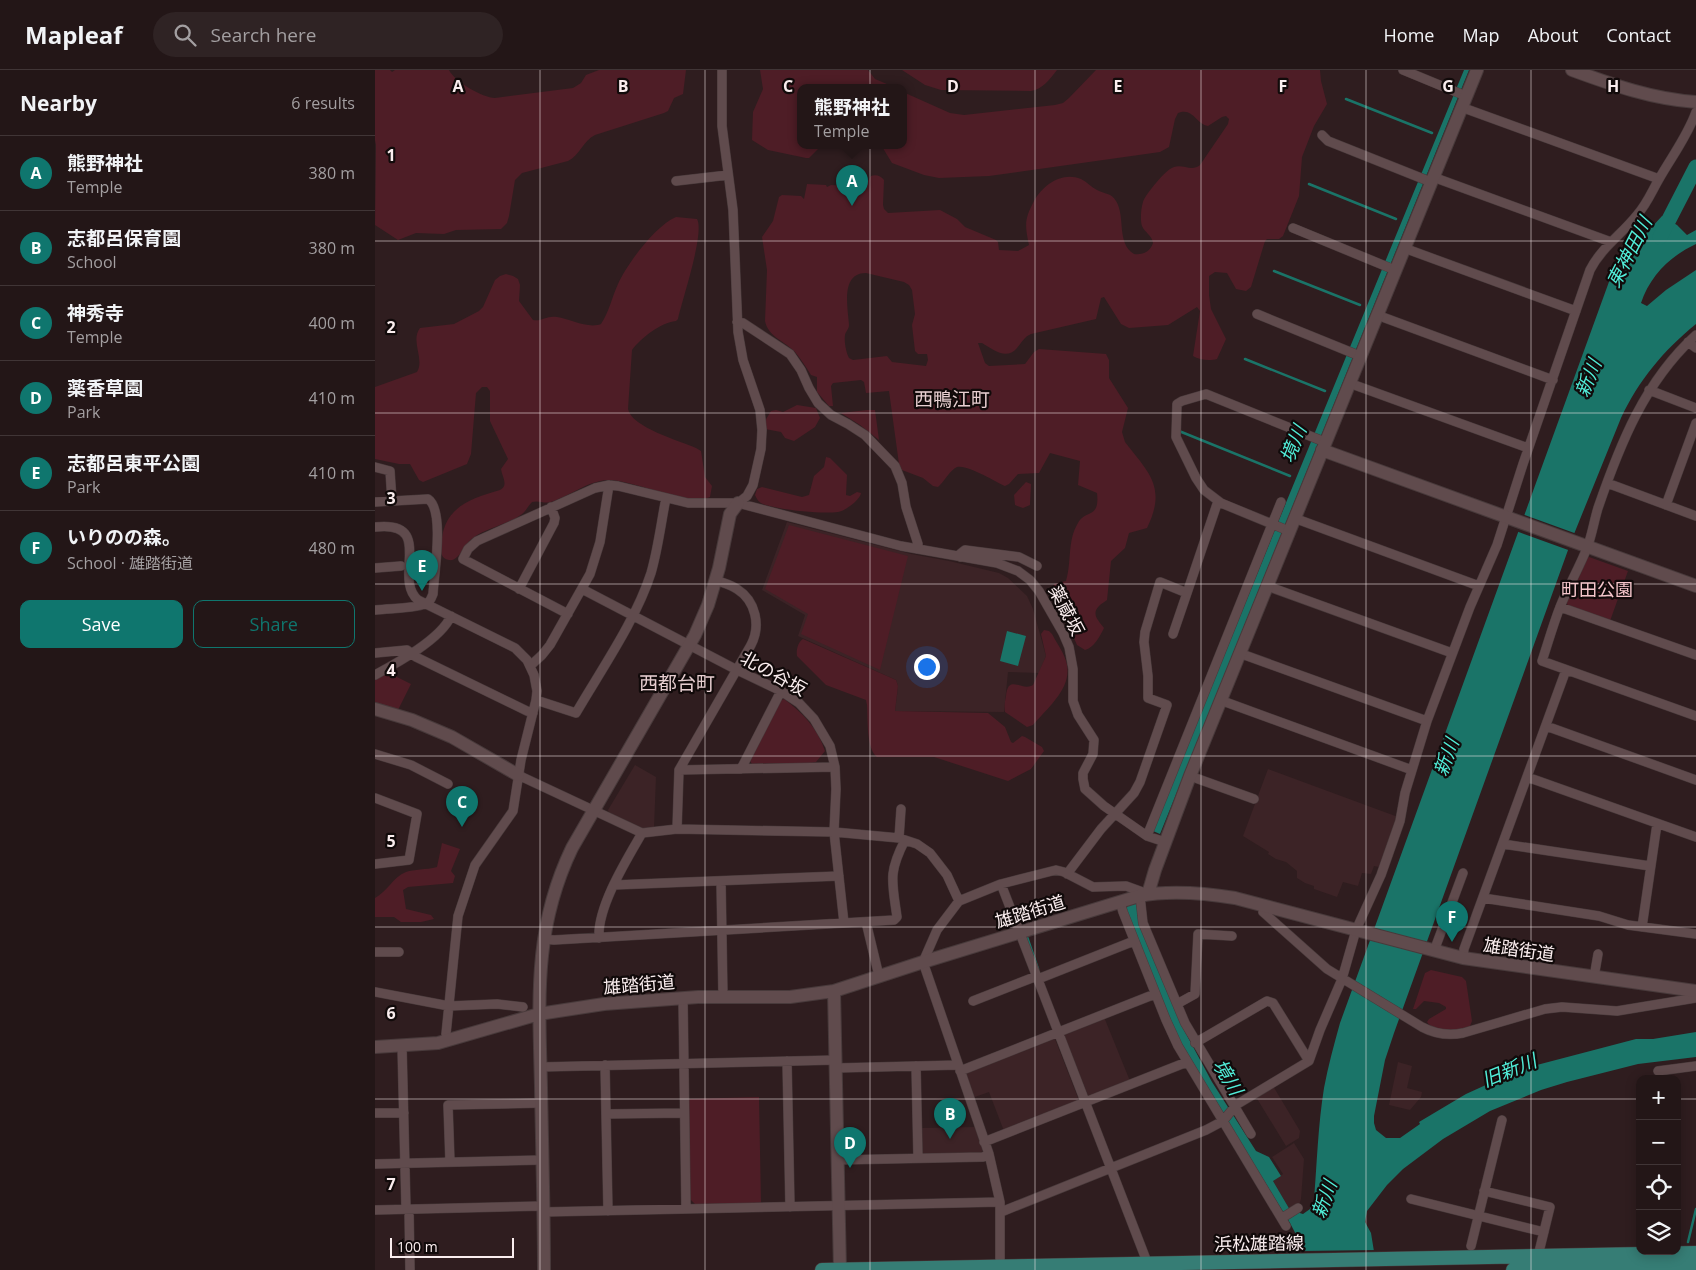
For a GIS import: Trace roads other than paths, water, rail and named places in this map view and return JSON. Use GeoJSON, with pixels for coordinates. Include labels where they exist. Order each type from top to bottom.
{"type":"FeatureCollection","features":[{"type":"Feature","properties":{"kind":"main road","name":"浜松雄踏線"},"geometry":{"type":"LineString","coordinates":[[1513,1270],[1536,1265],[1696,1253]]}},
{"type":"Feature","properties":{"kind":"main road","name":"浜松雄踏線"},"geometry":{"type":"LineString","coordinates":[[822,1270],[1000,1266],[1149,1266],[1384,1259],[1607,1269],[1696,1267]]}},
{"type":"Feature","properties":{"kind":"street"},"geometry":{"type":"LineString","coordinates":[[544,1270],[539,1014],[540,968],[548,914],[560,874],[572,848],[690,645],[704,615],[716,580],[730,514],[738,503],[747,496],[753,485],[761,449],[762,430],[758,402],[743,360],[737,322],[733,215],[722,126],[722,70]]}},
{"type":"Feature","properties":{"kind":"street"},"geometry":{"type":"LineString","coordinates":[[1403,70],[1453,90],[1463,99],[1659,179]]}},
{"type":"Feature","properties":{"kind":"street"},"geometry":{"type":"LineString","coordinates":[[1298,1208],[1284,1220],[1187,1062],[1172,1034],[1123,912],[1135,898],[1165,842],[1189,776],[1267,586],[1287,530],[1294,518],[1322,444],[1349,383],[1358,355],[1377,315],[1393,269],[1404,248],[1463,99],[1477,70]]}},
{"type":"Feature","properties":{"kind":"street"},"geometry":{"type":"LineString","coordinates":[[1572,70],[1648,95],[1696,102]]}},
{"type":"Feature","properties":{"kind":"street"},"geometry":{"type":"LineString","coordinates":[[375,1210],[543,1209],[608,1211],[838,1206],[1001,1207],[1111,1168],[1207,1130],[1223,1120],[1234,1108],[1309,1061],[1322,1024],[1344,981],[1400,821],[1405,793],[1412,770],[1452,653],[1479,586],[1510,519],[1528,448],[1592,266],[1602,252],[1645,206],[1659,179],[1685,139],[1696,112]]}},
{"type":"Feature","properties":{"kind":"street"},"geometry":{"type":"LineString","coordinates":[[1322,136],[1328,141],[1417,177],[1611,242]]}},
{"type":"Feature","properties":{"kind":"street"},"geometry":{"type":"LineString","coordinates":[[676,181],[728,175]]}},
{"type":"Feature","properties":{"kind":"street"},"geometry":{"type":"LineString","coordinates":[[1293,228],[1393,269]]}},
{"type":"Feature","properties":{"kind":"street"},"geometry":{"type":"LineString","coordinates":[[1404,248],[1576,311]]}},
{"type":"Feature","properties":{"kind":"street"},"geometry":{"type":"LineString","coordinates":[[1257,314],[1358,355]]}},
{"type":"Feature","properties":{"kind":"street"},"geometry":{"type":"LineString","coordinates":[[1377,315],[1553,380]]}},
{"type":"Feature","properties":{"kind":"street"},"geometry":{"type":"LineString","coordinates":[[737,322],[743,323],[789,354],[801,370],[818,403],[831,414],[865,435],[895,466],[902,483],[906,507],[918,544],[917,549]]}},
{"type":"Feature","properties":{"kind":"street"},"geometry":{"type":"LineString","coordinates":[[1696,335],[1669,361],[1649,390],[1632,423],[1583,546],[1542,661],[1696,716]]}},
{"type":"Feature","properties":{"kind":"street"},"geometry":{"type":"LineString","coordinates":[[1688,342],[1696,348]]}},
{"type":"Feature","properties":{"kind":"street"},"geometry":{"type":"LineString","coordinates":[[1349,383],[1528,448]]}},
{"type":"Feature","properties":{"kind":"street"},"geometry":{"type":"LineString","coordinates":[[1649,390],[1696,408]]}},
{"type":"Feature","properties":{"kind":"street"},"geometry":{"type":"LineString","coordinates":[[1287,530],[1218,501],[1209,495],[1199,484],[1177,440],[1175,431],[1179,402],[1206,394],[1311,437],[1322,444],[1510,519],[1696,586]]}},
{"type":"Feature","properties":{"kind":"street"},"geometry":{"type":"LineString","coordinates":[[1665,505],[1696,423]]}},
{"type":"Feature","properties":{"kind":"street"},"geometry":{"type":"LineString","coordinates":[[375,467],[390,471],[393,501]]}},
{"type":"Feature","properties":{"kind":"street"},"geometry":{"type":"LineString","coordinates":[[1607,483],[1696,516]]}},
{"type":"Feature","properties":{"kind":"street"},"geometry":{"type":"LineString","coordinates":[[530,666],[546,650],[582,589],[593,566],[600,542],[609,485],[595,488],[477,541],[468,549],[463,559],[567,614]]}},
{"type":"Feature","properties":{"kind":"street","name":"薬蔵坂"},"geometry":{"type":"LineString","coordinates":[[609,485],[697,504],[738,503],[917,549],[990,562],[1011,568],[1030,580],[1039,591],[1067,640],[1072,661],[1073,701],[1078,715],[1094,740],[1093,754],[1083,773],[1083,784],[1089,794],[1115,813]]}},
{"type":"Feature","properties":{"kind":"street"},"geometry":{"type":"LineString","coordinates":[[536,700],[576,713],[633,615],[646,586],[655,560],[665,498]]}},
{"type":"Feature","properties":{"kind":"street"},"geometry":{"type":"LineString","coordinates":[[375,502],[429,500],[435,506],[438,526],[433,594],[429,601],[426,604],[375,610]]}},
{"type":"Feature","properties":{"kind":"street"},"geometry":{"type":"LineString","coordinates":[[1173,634],[1218,501]]}},
{"type":"Feature","properties":{"kind":"street"},"geometry":{"type":"LineString","coordinates":[[1147,836],[1274,524],[1281,502]]}},
{"type":"Feature","properties":{"kind":"street"},"geometry":{"type":"LineString","coordinates":[[519,589],[554,523],[555,518],[551,507]]}},
{"type":"Feature","properties":{"kind":"street"},"geometry":{"type":"LineString","coordinates":[[1294,518],[1479,586]]}},
{"type":"Feature","properties":{"kind":"street"},"geometry":{"type":"LineString","coordinates":[[375,527],[391,526],[403,532],[407,537],[411,550],[410,590],[413,596],[515,648],[530,666],[536,683],[536,700],[521,760],[513,811],[475,865],[460,908],[455,933],[446,1034],[448,1040]]}},
{"type":"Feature","properties":{"kind":"street"},"geometry":{"type":"LineString","coordinates":[[959,557],[965,550],[1019,557],[1037,566]]}},
{"type":"Feature","properties":{"kind":"street"},"geometry":{"type":"LineString","coordinates":[[375,568],[401,566]]}},
{"type":"Feature","properties":{"kind":"street"},"geometry":{"type":"LineString","coordinates":[[677,829],[679,770],[737,670],[756,631],[756,617],[751,604],[744,594],[716,580]]}},
{"type":"Feature","properties":{"kind":"street"},"geometry":{"type":"LineString","coordinates":[[1067,874],[1115,813],[1138,788],[1167,705],[1148,698],[1148,676],[1144,642],[1147,622],[1160,582],[1187,593]]}},
{"type":"Feature","properties":{"kind":"street"},"geometry":{"type":"LineString","coordinates":[[1267,586],[1452,653]]}},
{"type":"Feature","properties":{"kind":"street","name":"北の谷坂"},"geometry":{"type":"LineString","coordinates":[[582,589],[781,691],[799,703],[814,718],[830,746],[835,767],[837,789],[834,832],[844,923]]}},
{"type":"Feature","properties":{"kind":"street"},"geometry":{"type":"LineString","coordinates":[[1560,607],[1696,655]]}},
{"type":"Feature","properties":{"kind":"street"},"geometry":{"type":"LineString","coordinates":[[375,675],[412,653],[449,621],[451,616]]}},
{"type":"Feature","properties":{"kind":"street"},"geometry":{"type":"LineString","coordinates":[[375,652],[404,650],[412,653],[527,712],[533,713]]}},
{"type":"Feature","properties":{"kind":"street"},"geometry":{"type":"LineString","coordinates":[[1239,653],[1427,722]]}},
{"type":"Feature","properties":{"kind":"street"},"geometry":{"type":"LineString","coordinates":[[1463,958],[1566,670]]}},
{"type":"Feature","properties":{"kind":"street"},"geometry":{"type":"LineString","coordinates":[[741,769],[781,691]]}},
{"type":"Feature","properties":{"kind":"street"},"geometry":{"type":"LineString","coordinates":[[1220,700],[1412,770]]}},
{"type":"Feature","properties":{"kind":"street"},"geometry":{"type":"LineString","coordinates":[[375,709],[412,720],[452,737],[518,776],[642,833],[677,829],[834,832],[902,839],[917,844],[929,853],[947,876],[959,901]]}},
{"type":"Feature","properties":{"kind":"street"},"geometry":{"type":"LineString","coordinates":[[1546,726],[1696,780]]}},
{"type":"Feature","properties":{"kind":"street"},"geometry":{"type":"LineString","coordinates":[[375,754],[411,765],[448,784]]}},
{"type":"Feature","properties":{"kind":"street"},"geometry":{"type":"LineString","coordinates":[[679,770],[835,767]]}},
{"type":"Feature","properties":{"kind":"street"},"geometry":{"type":"LineString","coordinates":[[1189,776],[1254,799]]}},
{"type":"Feature","properties":{"kind":"street"},"geometry":{"type":"LineString","coordinates":[[1527,777],[1696,837]]}},
{"type":"Feature","properties":{"kind":"street"},"geometry":{"type":"LineString","coordinates":[[375,798],[417,814],[409,860],[375,864]]}},
{"type":"Feature","properties":{"kind":"street"},"geometry":{"type":"LineString","coordinates":[[543,938],[554,940],[599,938],[894,920],[897,917],[893,871],[902,839],[901,809]]}},
{"type":"Feature","properties":{"kind":"street"},"geometry":{"type":"LineString","coordinates":[[1115,813],[1147,836],[1165,842]]}},
{"type":"Feature","properties":{"kind":"street"},"geometry":{"type":"LineString","coordinates":[[1642,927],[1657,824]]}},
{"type":"Feature","properties":{"kind":"street"},"geometry":{"type":"LineString","coordinates":[[599,938],[601,923],[614,885],[642,833]]}},
{"type":"Feature","properties":{"kind":"street"},"geometry":{"type":"LineString","coordinates":[[1503,844],[1650,866]]}},
{"type":"Feature","properties":{"kind":"street"},"geometry":{"type":"LineString","coordinates":[[1000,1266],[1001,1207],[989,1154],[923,962],[937,930],[959,901],[1001,884],[1053,871],[1060,871],[1093,887],[1126,886],[1135,898],[1143,923],[1195,1042],[1251,1134]]}},
{"type":"Feature","properties":{"kind":"street"},"geometry":{"type":"LineString","coordinates":[[1433,951],[1463,873]]}},
{"type":"Feature","properties":{"kind":"street"},"geometry":{"type":"LineString","coordinates":[[614,885],[839,876]]}},
{"type":"Feature","properties":{"kind":"street"},"geometry":{"type":"LineString","coordinates":[[721,881],[723,997]]}},
{"type":"Feature","properties":{"kind":"street"},"geometry":{"type":"LineString","coordinates":[[1001,884],[1149,1266]]}},
{"type":"Feature","properties":{"kind":"street","name":"雄踏街道"},"geometry":{"type":"LineString","coordinates":[[375,1047],[421,1045],[448,1040],[539,1014],[619,1002],[683,998],[790,997],[834,991],[1135,898],[1206,894],[1235,898],[1463,958],[1696,991]]}},
{"type":"Feature","properties":{"kind":"street"},"geometry":{"type":"LineString","coordinates":[[1483,898],[1599,916],[1628,925],[1696,934]]}},
{"type":"Feature","properties":{"kind":"street"},"geometry":{"type":"LineString","coordinates":[[1265,906],[1263,912],[1321,965],[1344,981],[1427,1030],[1439,1034],[1463,1033],[1545,1009],[1562,1007],[1617,1011],[1696,998]]}},
{"type":"Feature","properties":{"kind":"street"},"geometry":{"type":"LineString","coordinates":[[866,922],[879,976]]}},
{"type":"Feature","properties":{"kind":"street"},"geometry":{"type":"LineString","coordinates":[[1177,1004],[1195,994],[1198,934],[1231,936]]}},
{"type":"Feature","properties":{"kind":"street"},"geometry":{"type":"LineString","coordinates":[[973,1001],[1134,941]]}},
{"type":"Feature","properties":{"kind":"street"},"geometry":{"type":"LineString","coordinates":[[375,952],[399,952]]}},
{"type":"Feature","properties":{"kind":"street"},"geometry":{"type":"LineString","coordinates":[[1594,977],[1598,954]]}},
{"type":"Feature","properties":{"kind":"street"},"geometry":{"type":"LineString","coordinates":[[834,991],[840,1270]]}},
{"type":"Feature","properties":{"kind":"street"},"geometry":{"type":"LineString","coordinates":[[375,992],[449,1006],[497,1004],[519,1009]]}},
{"type":"Feature","properties":{"kind":"street"},"geometry":{"type":"LineString","coordinates":[[540,1067],[787,1061],[959,1068],[1155,994]]}},
{"type":"Feature","properties":{"kind":"street"},"geometry":{"type":"LineString","coordinates":[[683,998],[686,1209]]}},
{"type":"Feature","properties":{"kind":"street"},"geometry":{"type":"LineString","coordinates":[[1195,1042],[1267,1001],[1273,1002],[1309,1061]]}},
{"type":"Feature","properties":{"kind":"street"},"geometry":{"type":"LineString","coordinates":[[403,1046],[405,1163],[410,1270]]}},
{"type":"Feature","properties":{"kind":"street"},"geometry":{"type":"LineString","coordinates":[[787,1061],[790,1207]]}},
{"type":"Feature","properties":{"kind":"street"},"geometry":{"type":"LineString","coordinates":[[984,1142],[1187,1062]]}},
{"type":"Feature","properties":{"kind":"street"},"geometry":{"type":"LineString","coordinates":[[605,1065],[608,1211]]}},
{"type":"Feature","properties":{"kind":"street"},"geometry":{"type":"LineString","coordinates":[[915,1066],[917,1158]]}},
{"type":"Feature","properties":{"kind":"street"},"geometry":{"type":"LineString","coordinates":[[1658,1071],[1696,1066]]}},
{"type":"Feature","properties":{"kind":"street"},"geometry":{"type":"LineString","coordinates":[[450,1162],[448,1105],[541,1103]]}},
{"type":"Feature","properties":{"kind":"street"},"geometry":{"type":"LineString","coordinates":[[375,1114],[404,1113]]}},
{"type":"Feature","properties":{"kind":"street"},"geometry":{"type":"LineString","coordinates":[[606,1114],[684,1113]]}},
{"type":"Feature","properties":{"kind":"street"},"geometry":{"type":"LineString","coordinates":[[1471,1246],[1502,1120]]}},
{"type":"Feature","properties":{"kind":"street"},"geometry":{"type":"LineString","coordinates":[[837,1160],[983,1157],[989,1154]]}},
{"type":"Feature","properties":{"kind":"street"},"geometry":{"type":"LineString","coordinates":[[375,1164],[542,1160]]}},
{"type":"Feature","properties":{"kind":"street"},"geometry":{"type":"LineString","coordinates":[[1484,1191],[1551,1207],[1536,1265]]}},
{"type":"Feature","properties":{"kind":"street"},"geometry":{"type":"LineString","coordinates":[[1411,1199],[1544,1232]]}},
{"type":"Feature","properties":{"kind":"water"},"geometry":{"type":"Polygon","coordinates":[[[1464,70],[1469,70],[1160,834],[1153,831],[1464,70]]]}},
{"type":"Feature","properties":{"kind":"water","name":"新川"},"geometry":{"type":"Polygon","coordinates":[[[1662,216],[1677,225],[1687,235],[1696,230],[1696,244],[1678,254],[1662,268],[1650,284],[1641,303],[1647,306],[1666,290],[1696,270],[1696,324],[1653,367],[1628,404],[1572,539],[1394,1033],[1385,1060],[1374,1123],[1376,1130],[1386,1138],[1400,1138],[1420,1124],[1419,1122],[1466,1094],[1499,1079],[1533,1066],[1636,1039],[1653,1039],[1696,1032],[1696,1057],[1638,1064],[1567,1082],[1541,1090],[1490,1111],[1443,1139],[1403,1169],[1387,1185],[1367,1211],[1365,1222],[1371,1233],[1377,1270],[1310,1270],[1301,1244],[1290,1223],[1180,1045],[1126,910],[1128,905],[1138,902],[1137,914],[1183,1028],[1212,1082],[1256,1151],[1269,1157],[1281,1176],[1273,1181],[1290,1210],[1303,1214],[1310,1209],[1314,1200],[1324,1088],[1340,1023],[1610,279],[1619,263],[1662,216]]]}},
{"type":"Feature","properties":{"kind":"water"},"geometry":{"type":"Polygon","coordinates":[[[1007,631],[1026,636],[1018,666],[1000,661],[1007,631]]]}},
{"type":"Feature","properties":{"kind":"waterway"},"geometry":{"type":"LineString","coordinates":[[1346,99],[1432,133]]}},
{"type":"Feature","properties":{"kind":"waterway","name":"東神田川"},"geometry":{"type":"LineString","coordinates":[[1660,237],[1696,167]]}},
{"type":"Feature","properties":{"kind":"waterway"},"geometry":{"type":"LineString","coordinates":[[1309,184],[1396,219]]}},
{"type":"Feature","properties":{"kind":"waterway"},"geometry":{"type":"LineString","coordinates":[[1274,271],[1360,305]]}},
{"type":"Feature","properties":{"kind":"waterway"},"geometry":{"type":"LineString","coordinates":[[1245,359],[1325,391]]}},
{"type":"Feature","properties":{"kind":"waterway"},"geometry":{"type":"LineString","coordinates":[[1179,431],[1290,476]]}},
{"type":"Feature","properties":{"kind":"waterway"},"geometry":{"type":"LineString","coordinates":[[1027,937],[1038,969]]}},
{"type":"Feature","properties":{"kind":"waterway"},"geometry":{"type":"LineString","coordinates":[[1688,1242],[1696,1209]]}},
{"type":"Feature","properties":{"kind":"place","name":"熊野神社"},"geometry":{"type":"Point","coordinates":[852,206]}},
{"type":"Feature","properties":{"kind":"place","name":"志都呂東平公園"},"geometry":{"type":"Point","coordinates":[422,591]}},
{"type":"Feature","properties":{"kind":"place","name":"神秀寺"},"geometry":{"type":"Point","coordinates":[462,827]}},
{"type":"Feature","properties":{"kind":"place","name":"いりのの森。"},"geometry":{"type":"Point","coordinates":[1452,942]}},
{"type":"Feature","properties":{"kind":"place","name":"志都呂保育園"},"geometry":{"type":"Point","coordinates":[950,1139]}},
{"type":"Feature","properties":{"kind":"place","name":"薬香草園"},"geometry":{"type":"Point","coordinates":[850,1168]}},
{"type":"Feature","properties":{"kind":"district","name":"西鴨江町"},"geometry":{"type":"Point","coordinates":[952,399]}},
{"type":"Feature","properties":{"kind":"district","name":"西都台町"},"geometry":{"type":"Point","coordinates":[677,683]}},
{"type":"Feature","properties":{"kind":"water label","name":"境川"},"geometry":{"type":"Point","coordinates":[1293,444]}},
{"type":"Feature","properties":{"kind":"water label","name":"旧新川"},"geometry":{"type":"Point","coordinates":[1509,1070]}},
{"type":"Feature","properties":{"kind":"water label","name":"境川"},"geometry":{"type":"Point","coordinates":[1228,1077]}},
{"type":"Feature","properties":{"kind":"park label","name":"町田公園"},"geometry":{"type":"Point","coordinates":[1597,589]}}]}
